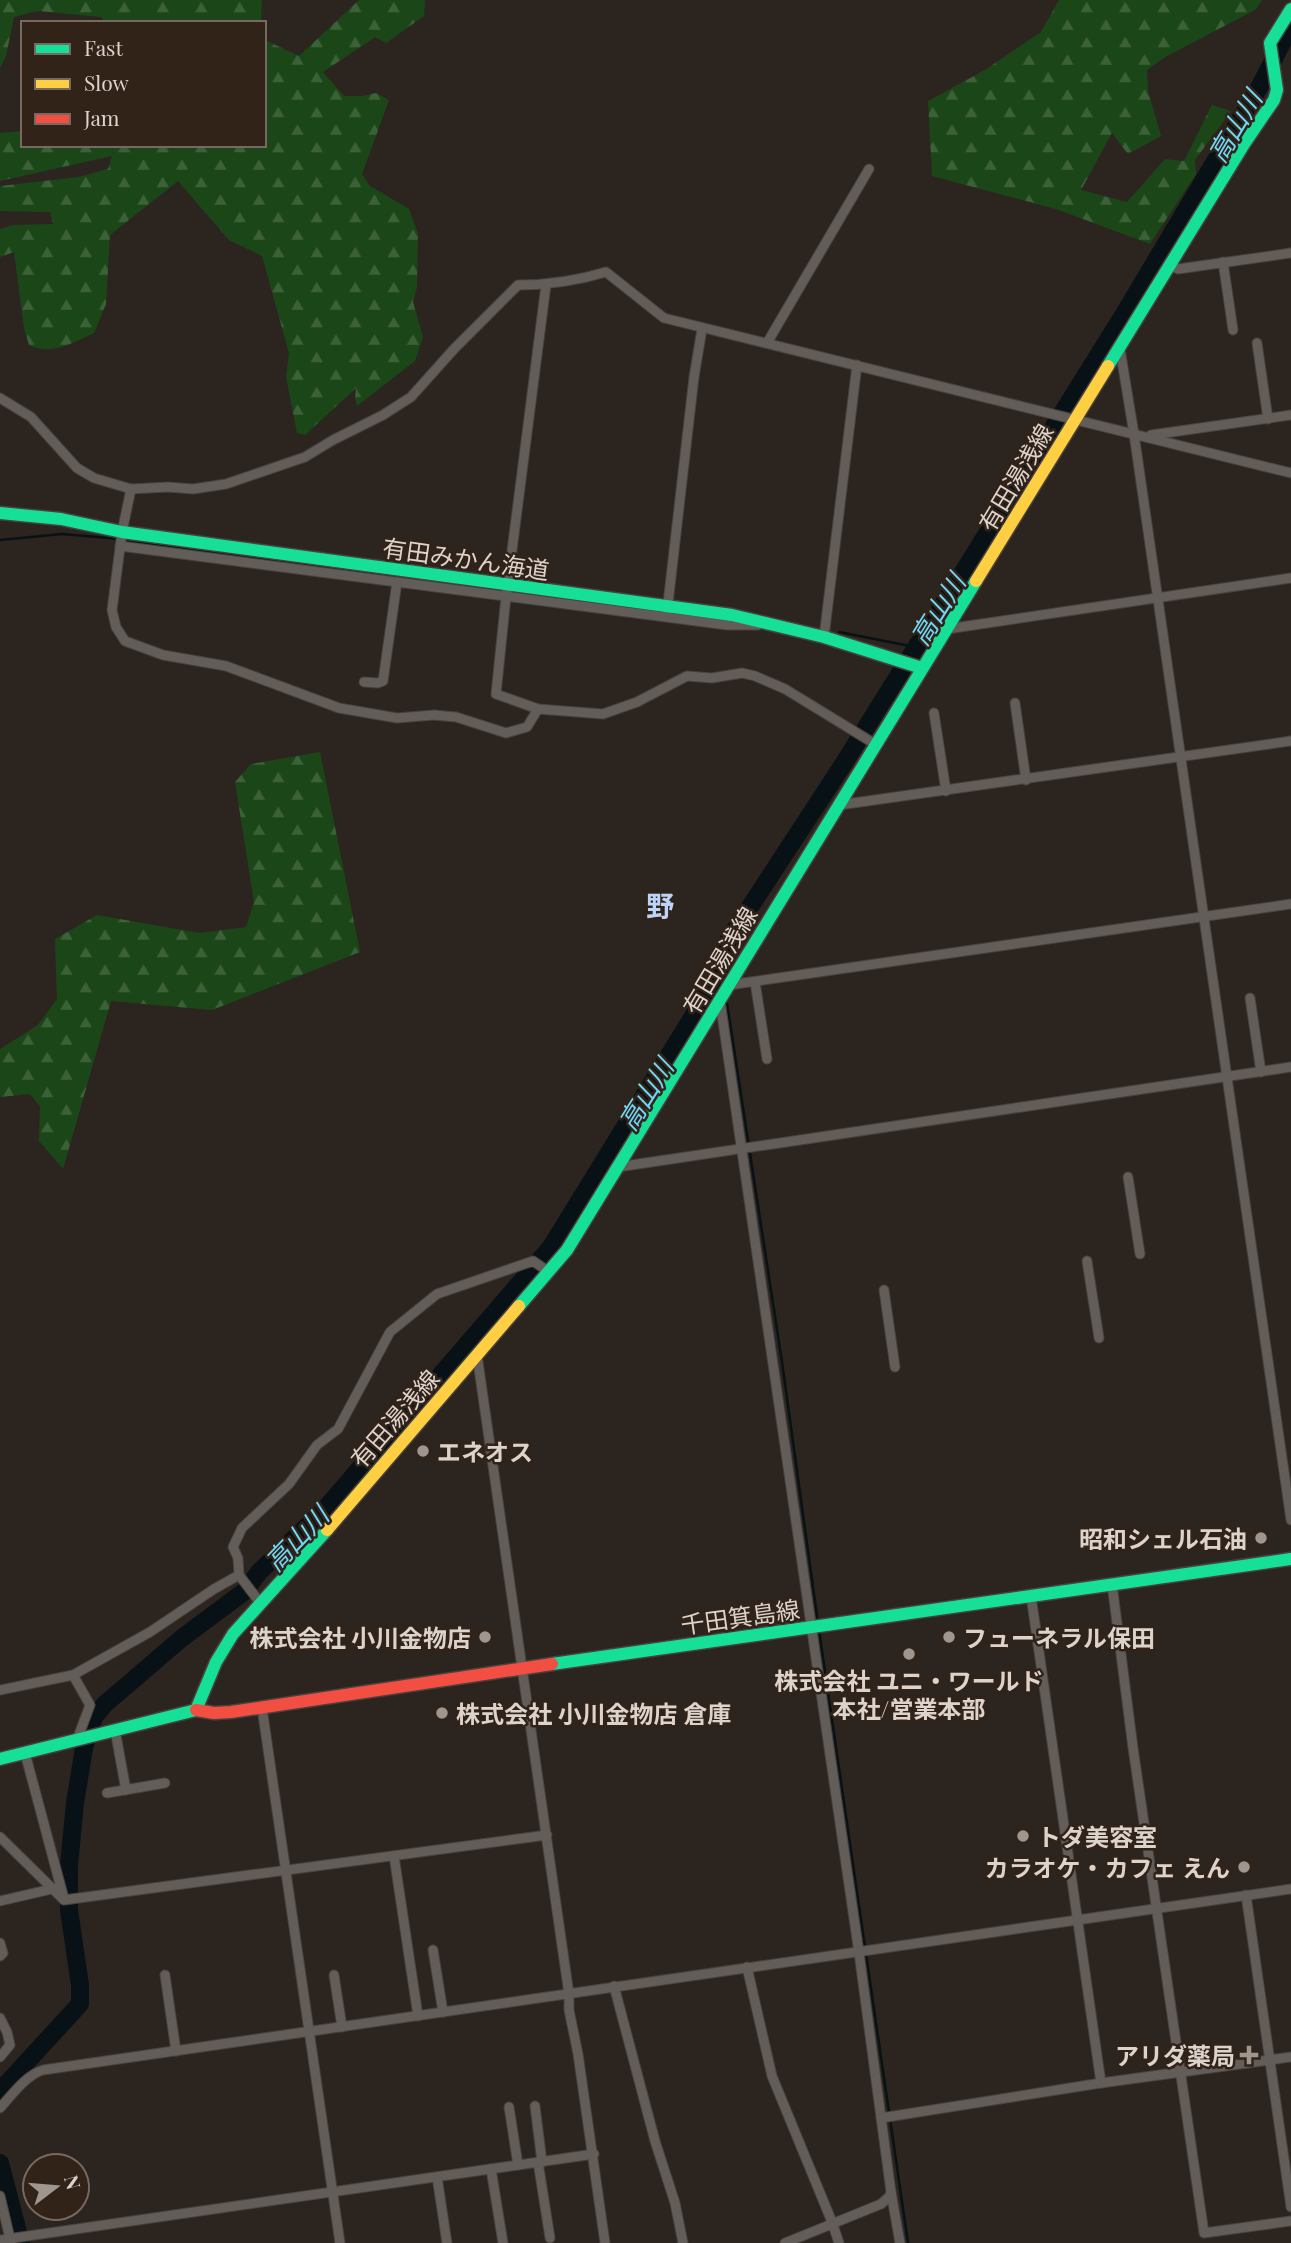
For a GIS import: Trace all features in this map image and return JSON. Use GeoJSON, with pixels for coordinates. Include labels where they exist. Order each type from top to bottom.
{"type":"FeatureCollection","features":[{"type":"Feature","properties":{"kind":"main road","name":"有田湯浅線"},"geometry":{"type":"LineString","coordinates":[[196,1710],[221,1652],[240,1626],[299,1563],[550,1272],[574,1240],[839,805],[919,667],[947,628],[1070,419],[1119,349],[1244,144],[1274,100],[1278,86],[1270,43],[1291,9]]}},
{"type":"Feature","properties":{"kind":"main road","name":"有田みかん海道"},"geometry":{"type":"LineString","coordinates":[[0,513],[61,519],[121,539],[667,611],[732,615],[824,637],[919,667]]}},
{"type":"Feature","properties":{"kind":"main road","name":"千田箕島線"},"geometry":{"type":"LineString","coordinates":[[196,1710],[221,1713],[262,1708],[523,1668],[1291,1559]]}},
{"type":"Feature","properties":{"kind":"main road"},"geometry":{"type":"LineString","coordinates":[[0,1759],[196,1710]]}},
{"type":"Feature","properties":{"kind":"street"},"geometry":{"type":"LineString","coordinates":[[767,343],[869,169]]}},
{"type":"Feature","properties":{"kind":"street"},"geometry":{"type":"LineString","coordinates":[[1171,265],[1178,269],[1291,253]]}},
{"type":"Feature","properties":{"kind":"street"},"geometry":{"type":"LineString","coordinates":[[1223,262],[1233,330]]}},
{"type":"Feature","properties":{"kind":"street"},"geometry":{"type":"LineString","coordinates":[[0,398],[32,417],[77,468],[94,478],[131,489],[168,486],[193,489],[226,484],[305,457],[411,397],[518,285],[571,282],[606,272],[664,318],[1291,473]]}},
{"type":"Feature","properties":{"kind":"street"},"geometry":{"type":"LineString","coordinates":[[546,285],[496,694],[538,709],[603,714],[637,702],[687,676],[712,678],[742,673],[785,689],[875,744]]}},
{"type":"Feature","properties":{"kind":"street"},"geometry":{"type":"LineString","coordinates":[[667,611],[702,329]]}},
{"type":"Feature","properties":{"kind":"street"},"geometry":{"type":"LineString","coordinates":[[1257,343],[1268,419]]}},
{"type":"Feature","properties":{"kind":"street"},"geometry":{"type":"LineString","coordinates":[[1119,349],[1139,435],[1157,598],[1291,1520]]}},
{"type":"Feature","properties":{"kind":"street"},"geometry":{"type":"LineString","coordinates":[[824,637],[857,365]]}},
{"type":"Feature","properties":{"kind":"street"},"geometry":{"type":"LineString","coordinates":[[1139,435],[1291,415]]}},
{"type":"Feature","properties":{"kind":"street"},"geometry":{"type":"LineString","coordinates":[[131,489],[121,539],[112,610],[116,627],[125,641],[163,655],[226,666],[339,708],[397,718],[434,715],[456,717],[506,733],[527,727],[538,709]]}},
{"type":"Feature","properties":{"kind":"street"},"geometry":{"type":"LineString","coordinates":[[121,539],[397,582],[507,591]]}},
{"type":"Feature","properties":{"kind":"street"},"geometry":{"type":"LineString","coordinates":[[947,628],[1291,578]]}},
{"type":"Feature","properties":{"kind":"street"},"geometry":{"type":"LineString","coordinates":[[364,682],[383,681],[397,582]]}},
{"type":"Feature","properties":{"kind":"street"},"geometry":{"type":"LineString","coordinates":[[1015,703],[1026,780]]}},
{"type":"Feature","properties":{"kind":"street"},"geometry":{"type":"LineString","coordinates":[[934,713],[946,791]]}},
{"type":"Feature","properties":{"kind":"street"},"geometry":{"type":"LineString","coordinates":[[839,805],[1291,741]]}},
{"type":"Feature","properties":{"kind":"street"},"geometry":{"type":"LineString","coordinates":[[729,985],[1291,904]]}},
{"type":"Feature","properties":{"kind":"street"},"geometry":{"type":"LineString","coordinates":[[755,982],[767,1059]]}},
{"type":"Feature","properties":{"kind":"street"},"geometry":{"type":"LineString","coordinates":[[1250,998],[1261,1072]]}},
{"type":"Feature","properties":{"kind":"street"},"geometry":{"type":"LineString","coordinates":[[720,1000],[818,1627],[859,1953],[900,2243]]}},
{"type":"Feature","properties":{"kind":"street"},"geometry":{"type":"LineString","coordinates":[[618,1167],[1291,1067]]}},
{"type":"Feature","properties":{"kind":"street"},"geometry":{"type":"LineString","coordinates":[[1128,1177],[1140,1254]]}},
{"type":"Feature","properties":{"kind":"street"},"geometry":{"type":"LineString","coordinates":[[261,1604],[241,1578],[233,1547],[242,1528],[289,1484],[317,1445],[338,1429],[390,1332],[431,1298],[447,1290],[533,1261],[550,1272]]}},
{"type":"Feature","properties":{"kind":"street"},"geometry":{"type":"LineString","coordinates":[[1087,1261],[1099,1338]]}},
{"type":"Feature","properties":{"kind":"street"},"geometry":{"type":"LineString","coordinates":[[884,1290],[895,1367]]}},
{"type":"Feature","properties":{"kind":"street"},"geometry":{"type":"LineString","coordinates":[[477,1355],[547,1835],[569,1994],[568,2006],[578,2054],[606,2243]]}},
{"type":"Feature","properties":{"kind":"street"},"geometry":{"type":"LineString","coordinates":[[0,1690],[73,1675],[150,1632],[214,1589],[241,1578]]}},
{"type":"Feature","properties":{"kind":"street"},"geometry":{"type":"LineString","coordinates":[[1112,1584],[1205,2233],[1291,2221]]}},
{"type":"Feature","properties":{"kind":"street"},"geometry":{"type":"LineString","coordinates":[[1031,1596],[1101,2083]]}},
{"type":"Feature","properties":{"kind":"street"},"geometry":{"type":"LineString","coordinates":[[73,1675],[90,1705],[79,1739]]}},
{"type":"Feature","properties":{"kind":"street"},"geometry":{"type":"LineString","coordinates":[[262,1708],[340,2243]]}},
{"type":"Feature","properties":{"kind":"street"},"geometry":{"type":"LineString","coordinates":[[116,1730],[126,1790]]}},
{"type":"Feature","properties":{"kind":"street"},"geometry":{"type":"LineString","coordinates":[[25,1753],[56,1888]]}},
{"type":"Feature","properties":{"kind":"street"},"geometry":{"type":"LineString","coordinates":[[107,1793],[165,1783]]}},
{"type":"Feature","properties":{"kind":"street"},"geometry":{"type":"LineString","coordinates":[[0,1837],[56,1888],[64,1900],[547,1835]]}},
{"type":"Feature","properties":{"kind":"street"},"geometry":{"type":"LineString","coordinates":[[394,1856],[418,2016]]}},
{"type":"Feature","properties":{"kind":"street"},"geometry":{"type":"LineString","coordinates":[[0,1901],[56,1888]]}},
{"type":"Feature","properties":{"kind":"street"},"geometry":{"type":"LineString","coordinates":[[0,2108],[36,2072],[1291,1889]]}},
{"type":"Feature","properties":{"kind":"street"},"geometry":{"type":"LineString","coordinates":[[1246,1895],[1291,2207]]}},
{"type":"Feature","properties":{"kind":"street"},"geometry":{"type":"LineString","coordinates":[[0,1943],[3,1953],[0,1956]]}},
{"type":"Feature","properties":{"kind":"street"},"geometry":{"type":"LineString","coordinates":[[433,1950],[443,2012]]}},
{"type":"Feature","properties":{"kind":"street"},"geometry":{"type":"LineString","coordinates":[[747,1968],[772,2076],[839,2243]]}},
{"type":"Feature","properties":{"kind":"street"},"geometry":{"type":"LineString","coordinates":[[165,1975],[176,2051]]}},
{"type":"Feature","properties":{"kind":"street"},"geometry":{"type":"LineString","coordinates":[[334,1975],[342,2027]]}},
{"type":"Feature","properties":{"kind":"street"},"geometry":{"type":"LineString","coordinates":[[614,1986],[683,2243]]}},
{"type":"Feature","properties":{"kind":"street"},"geometry":{"type":"LineString","coordinates":[[0,2018],[10,2045],[0,2057]]}},
{"type":"Feature","properties":{"kind":"street"},"geometry":{"type":"LineString","coordinates":[[881,2118],[1101,2083],[1291,2057]]}},
{"type":"Feature","properties":{"kind":"street"},"geometry":{"type":"LineString","coordinates":[[509,2106],[518,2165]]}},
{"type":"Feature","properties":{"kind":"street"},"geometry":{"type":"LineString","coordinates":[[535,2106],[550,2238]]}},
{"type":"Feature","properties":{"kind":"street"},"geometry":{"type":"LineString","coordinates":[[0,2196],[7,2241],[594,2154]]}},
{"type":"Feature","properties":{"kind":"street"},"geometry":{"type":"LineString","coordinates":[[491,2169],[503,2243]]}},
{"type":"Feature","properties":{"kind":"street"},"geometry":{"type":"LineString","coordinates":[[437,2177],[447,2243]]}},
{"type":"Feature","properties":{"kind":"street"},"geometry":{"type":"LineString","coordinates":[[785,2243],[881,2204],[891,2192]]}},
{"type":"Feature","properties":{"kind":"green space"},"geometry":{"type":"Polygon","coordinates":[[[0,0],[262,0],[261,21],[104,21],[101,17],[38,11],[14,17],[6,56],[0,68],[0,0]]]}},
{"type":"Feature","properties":{"kind":"green space"},"geometry":{"type":"Polygon","coordinates":[[[359,0],[425,0],[424,16],[386,43],[375,37],[323,72],[344,96],[376,93],[389,100],[362,174],[370,186],[409,209],[418,234],[417,287],[413,302],[423,337],[415,361],[357,406],[356,388],[305,435],[297,433],[286,377],[289,353],[262,256],[229,240],[178,181],[110,235],[106,304],[94,333],[54,349],[29,345],[24,328],[14,252],[0,257],[0,229],[13,225],[53,224],[50,212],[0,211],[0,186],[79,177],[108,169],[112,156],[0,181],[0,133],[21,131],[21,147],[266,147],[266,40],[299,56],[359,0]]]}},
{"type":"Feature","properties":{"kind":"green space"},"geometry":{"type":"Polygon","coordinates":[[[1059,0],[1262,0],[1255,10],[1167,56],[1147,70],[1148,91],[1161,136],[1128,154],[1112,133],[1081,190],[1127,202],[1165,159],[1184,161],[1212,105],[1231,111],[1195,160],[1196,174],[1150,244],[1056,209],[932,176],[928,101],[985,70],[1041,32],[1059,0]]]}},
{"type":"Feature","properties":{"kind":"green space"},"geometry":{"type":"Polygon","coordinates":[[[320,752],[360,952],[212,1010],[111,1001],[63,1169],[39,1141],[40,1106],[30,1094],[0,1097],[0,1049],[38,1025],[57,999],[55,939],[97,915],[199,933],[246,927],[254,902],[235,782],[251,764],[320,752]]]}},
{"type":"Feature","properties":{"kind":"waterway","name":"高山川"},"geometry":{"type":"LineString","coordinates":[[0,2091],[80,2004],[80,1985],[69,1910],[69,1865],[84,1748],[94,1717],[105,1704],[182,1638],[245,1591],[259,1572],[325,1509],[551,1247],[719,974],[729,939],[844,763],[1124,314],[1291,30]]}},
{"type":"Feature","properties":{"kind":"waterway"},"geometry":{"type":"LineString","coordinates":[[0,540],[62,534],[109,538],[504,591]]}},
{"type":"Feature","properties":{"kind":"waterway"},"geometry":{"type":"LineString","coordinates":[[510,592],[597,603]]}},
{"type":"Feature","properties":{"kind":"waterway"},"geometry":{"type":"LineString","coordinates":[[839,632],[915,647]]}},
{"type":"Feature","properties":{"kind":"waterway","name":"高山川"},"geometry":{"type":"LineString","coordinates":[[719,974],[721,981]]}},
{"type":"Feature","properties":{"kind":"waterway"},"geometry":{"type":"LineString","coordinates":[[727,1003],[782,1362],[818,1623]]}},
{"type":"Feature","properties":{"kind":"waterway"},"geometry":{"type":"LineString","coordinates":[[819,1630],[908,2243]]}},
{"type":"Feature","properties":{"kind":"waterway","name":"高山川"},"geometry":{"type":"LineString","coordinates":[[0,2163],[21,2243]]}},
{"type":"Feature","properties":{"kind":"traffic: fast"},"geometry":{"type":"LineString","coordinates":[[1108,366],[1244,144],[1274,100],[1277,90],[1270,43],[1291,9]]}},
{"type":"Feature","properties":{"kind":"traffic: fast"},"geometry":{"type":"LineString","coordinates":[[0,513],[61,519],[122,532],[732,615],[824,637],[922,668]]}},
{"type":"Feature","properties":{"kind":"traffic: fast"},"geometry":{"type":"LineString","coordinates":[[519,1306],[567,1250],[976,581]]}},
{"type":"Feature","properties":{"kind":"traffic: fast"},"geometry":{"type":"LineString","coordinates":[[0,1759],[196,1710],[216,1662],[233,1634],[327,1530]]}},
{"type":"Feature","properties":{"kind":"traffic: fast"},"geometry":{"type":"LineString","coordinates":[[552,1664],[1291,1559]]}},
{"type":"Feature","properties":{"kind":"traffic: slow"},"geometry":{"type":"LineString","coordinates":[[976,581],[1108,366]]}},
{"type":"Feature","properties":{"kind":"traffic: slow"},"geometry":{"type":"LineString","coordinates":[[327,1530],[519,1306]]}},
{"type":"Feature","properties":{"kind":"traffic: jam"},"geometry":{"type":"LineString","coordinates":[[196,1710],[231,1712],[552,1664]]}},
{"type":"Feature","properties":{"kind":"place","name":"エネオス"},"geometry":{"type":"Point","coordinates":[423,1451]}},
{"type":"Feature","properties":{"kind":"place","name":"昭和シェル石油"},"geometry":{"type":"Point","coordinates":[1261,1538]}},
{"type":"Feature","properties":{"kind":"place","name":"株式会社 小川金物店"},"geometry":{"type":"Point","coordinates":[485,1637]}},
{"type":"Feature","properties":{"kind":"place","name":"フューネラル保田"},"geometry":{"type":"Point","coordinates":[949,1637]}},
{"type":"Feature","properties":{"kind":"place","name":"株式会社 ユニ・ワールド 本社/営業本部"},"geometry":{"type":"Point","coordinates":[909,1654]}},
{"type":"Feature","properties":{"kind":"place","name":"株式会社 小川金物店 倉庫"},"geometry":{"type":"Point","coordinates":[442,1713]}},
{"type":"Feature","properties":{"kind":"place","name":"トダ美容室"},"geometry":{"type":"Point","coordinates":[1023,1836]}},
{"type":"Feature","properties":{"kind":"place","name":"カラオケ・カフェ えん"},"geometry":{"type":"Point","coordinates":[1244,1867]}},
{"type":"Feature","properties":{"kind":"place","name":"アリダ薬局"},"geometry":{"type":"Point","coordinates":[1249,2055]}},
{"type":"Feature","properties":{"kind":"district","name":"野"},"geometry":{"type":"Point","coordinates":[660,904]}}]}
